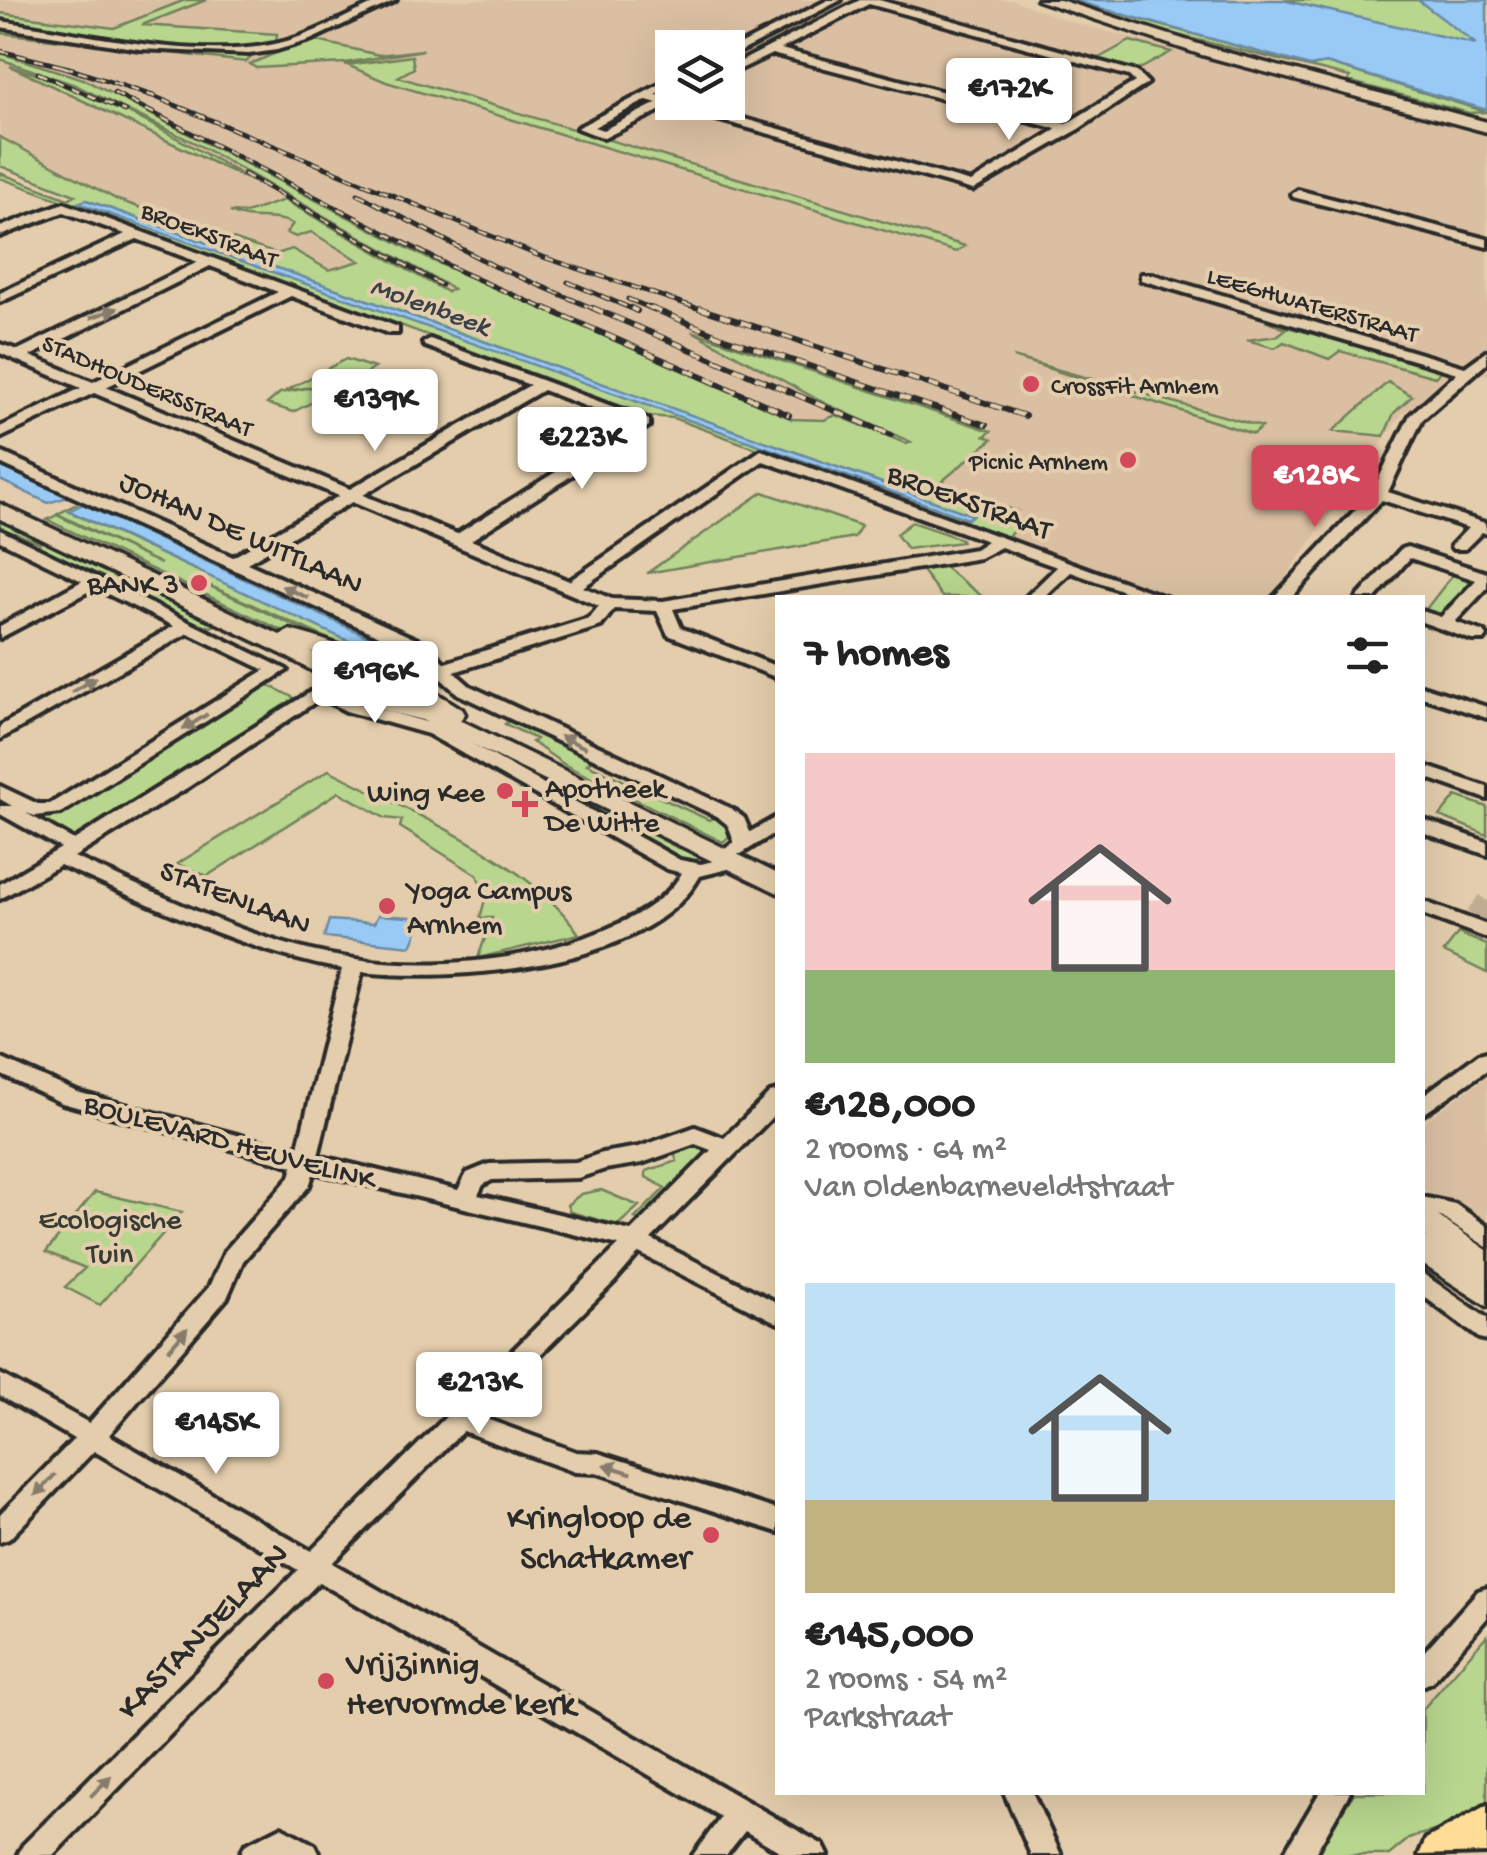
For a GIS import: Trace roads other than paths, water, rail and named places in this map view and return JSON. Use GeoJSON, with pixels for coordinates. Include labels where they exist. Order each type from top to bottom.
{"type":"FeatureCollection","features":[{"type":"Feature","properties":{"kind":"main road"},"geometry":{"type":"LineString","coordinates":[[1032,0],[1487,127]]}},
{"type":"Feature","properties":{"kind":"main road"},"geometry":{"type":"LineString","coordinates":[[1045,0],[1164,39]]}},
{"type":"Feature","properties":{"kind":"main road","name":"JOHAN DE WITTLAAN"},"geometry":{"type":"LineString","coordinates":[[0,500],[308,646],[358,660],[405,682],[440,708],[734,852],[775,882]]}},
{"type":"Feature","properties":{"kind":"main road","name":"JOHAN DE WITTLAAN"},"geometry":{"type":"LineString","coordinates":[[0,530],[330,682],[430,715],[775,871]]}},
{"type":"Feature","properties":{"kind":"main road"},"geometry":{"type":"LineString","coordinates":[[330,682],[338,664],[358,660]]}},
{"type":"Feature","properties":{"kind":"main road"},"geometry":{"type":"LineString","coordinates":[[380,698],[406,694],[405,682]]}},
{"type":"Feature","properties":{"kind":"main road"},"geometry":{"type":"LineString","coordinates":[[1425,1218],[1487,1266]]}},
{"type":"Feature","properties":{"kind":"main road"},"geometry":{"type":"LineString","coordinates":[[1425,1249],[1487,1294]]}},
{"type":"Feature","properties":{"kind":"main road"},"geometry":{"type":"LineString","coordinates":[[1443,1855],[1487,1827]]}},
{"type":"Feature","properties":{"kind":"street"},"geometry":{"type":"LineString","coordinates":[[0,24],[150,44],[255,50],[294,41],[391,0]]}},
{"type":"Feature","properties":{"kind":"street"},"geometry":{"type":"LineString","coordinates":[[745,46],[836,0]]}},
{"type":"Feature","properties":{"kind":"street"},"geometry":{"type":"LineString","coordinates":[[737,120],[950,181],[980,184],[1139,86],[1141,79],[867,0],[745,63]]}},
{"type":"Feature","properties":{"kind":"street"},"geometry":{"type":"LineString","coordinates":[[755,41],[770,50]]}},
{"type":"Feature","properties":{"kind":"street"},"geometry":{"type":"LineString","coordinates":[[745,48],[770,50],[1070,129]]}},
{"type":"Feature","properties":{"kind":"street"},"geometry":{"type":"LineString","coordinates":[[655,91],[587,125],[584,131],[604,134],[655,109]]}},
{"type":"Feature","properties":{"kind":"street"},"geometry":{"type":"LineString","coordinates":[[646,96],[655,98]]}},
{"type":"Feature","properties":{"kind":"street"},"geometry":{"type":"LineString","coordinates":[[1298,194],[1487,243]]}},
{"type":"Feature","properties":{"kind":"street","name":"BROEKSTRAAT"},"geometry":{"type":"LineString","coordinates":[[0,232],[64,207],[393,330]]}},
{"type":"Feature","properties":{"kind":"street"},"geometry":{"type":"LineString","coordinates":[[0,298],[140,233]]}},
{"type":"Feature","properties":{"kind":"street"},"geometry":{"type":"LineString","coordinates":[[18,356],[212,260]]}},
{"type":"Feature","properties":{"kind":"street","name":"LEEGHWATERSTRAAT"},"geometry":{"type":"LineString","coordinates":[[1146,277],[1470,377]]}},
{"type":"Feature","properties":{"kind":"street"},"geometry":{"type":"LineString","coordinates":[[0,433],[291,290]]}},
{"type":"Feature","properties":{"kind":"street"},"geometry":{"type":"LineString","coordinates":[[430,343],[641,420],[640,429],[458,541]]}},
{"type":"Feature","properties":{"kind":"street","name":"STADHOUDERSSTRAAT"},"geometry":{"type":"LineString","coordinates":[[0,348],[609,604]]}},
{"type":"Feature","properties":{"kind":"street"},"geometry":{"type":"LineString","coordinates":[[1284,595],[1379,494],[1415,418],[1470,377],[1487,355]]}},
{"type":"Feature","properties":{"kind":"street"},"geometry":{"type":"LineString","coordinates":[[233,564],[541,385]]}},
{"type":"Feature","properties":{"kind":"street","name":"BROEKSTRAAT"},"geometry":{"type":"LineString","coordinates":[[570,588],[761,455],[1152,595]]}},
{"type":"Feature","properties":{"kind":"street","name":"JOHAN DE WITTLAAN"},"geometry":{"type":"LineString","coordinates":[[0,456],[416,646],[464,690],[725,813],[737,822],[734,852]]}},
{"type":"Feature","properties":{"kind":"street"},"geometry":{"type":"LineString","coordinates":[[1379,494],[1483,527]]}},
{"type":"Feature","properties":{"kind":"street"},"geometry":{"type":"LineString","coordinates":[[1451,554],[1483,527]]}},
{"type":"Feature","properties":{"kind":"street","name":"JOHAN DE WITTLAAN"},"geometry":{"type":"LineString","coordinates":[[0,530],[248,655],[284,660]]}},
{"type":"Feature","properties":{"kind":"street"},"geometry":{"type":"LineString","coordinates":[[405,682],[595,622],[609,604],[662,606],[980,552],[1000,540]]}},
{"type":"Feature","properties":{"kind":"street"},"geometry":{"type":"LineString","coordinates":[[1368,595],[1408,552],[1451,554],[1487,578],[1444,624]]}},
{"type":"Feature","properties":{"kind":"street"},"geometry":{"type":"LineString","coordinates":[[1036,595],[1069,565]]}},
{"type":"Feature","properties":{"kind":"street"},"geometry":{"type":"LineString","coordinates":[[0,633],[95,581]]}},
{"type":"Feature","properties":{"kind":"street"},"geometry":{"type":"LineString","coordinates":[[662,606],[674,630],[775,672]]}},
{"type":"Feature","properties":{"kind":"street"},"geometry":{"type":"LineString","coordinates":[[1425,617],[1478,636]]}},
{"type":"Feature","properties":{"kind":"street"},"geometry":{"type":"LineString","coordinates":[[0,734],[187,626]]}},
{"type":"Feature","properties":{"kind":"street"},"geometry":{"type":"LineString","coordinates":[[0,792],[44,811],[63,804],[284,660]]}},
{"type":"Feature","properties":{"kind":"street"},"geometry":{"type":"LineString","coordinates":[[0,893],[330,682]]}},
{"type":"Feature","properties":{"kind":"street","name":"JOHAN DE WITTLAAN"},"geometry":{"type":"LineString","coordinates":[[330,682],[352,707],[434,730],[674,866],[693,870]]}},
{"type":"Feature","properties":{"kind":"street"},"geometry":{"type":"LineString","coordinates":[[1425,691],[1487,714]]}},
{"type":"Feature","properties":{"kind":"street"},"geometry":{"type":"LineString","coordinates":[[1425,771],[1487,794]]}},
{"type":"Feature","properties":{"kind":"street","name":"STATENLAAN"},"geometry":{"type":"LineString","coordinates":[[0,807],[66,853],[260,942],[303,956],[354,964],[486,966],[568,951],[631,926],[688,883],[693,870]]}},
{"type":"Feature","properties":{"kind":"street"},"geometry":{"type":"LineString","coordinates":[[693,870],[734,852],[775,824]]}},
{"type":"Feature","properties":{"kind":"street"},"geometry":{"type":"LineString","coordinates":[[1425,826],[1487,849]]}},
{"type":"Feature","properties":{"kind":"street"},"geometry":{"type":"LineString","coordinates":[[1425,909],[1477,925]]}},
{"type":"Feature","properties":{"kind":"street"},"geometry":{"type":"LineString","coordinates":[[0,1531],[90,1438],[218,1292],[232,1257],[301,1180],[354,964]]}},
{"type":"Feature","properties":{"kind":"street"},"geometry":{"type":"LineString","coordinates":[[1425,1106],[1487,1059]]}},
{"type":"Feature","properties":{"kind":"street","name":"BOULEVARD HEUVELINK"},"geometry":{"type":"LineString","coordinates":[[0,1065],[70,1098],[308,1162],[633,1240],[775,1312]]}},
{"type":"Feature","properties":{"kind":"street"},"geometry":{"type":"LineString","coordinates":[[633,1240],[775,1101]]}},
{"type":"Feature","properties":{"kind":"street"},"geometry":{"type":"LineString","coordinates":[[464,1200],[475,1179],[490,1172],[578,1170],[602,1160],[642,1155],[695,1134],[725,1148]]}},
{"type":"Feature","properties":{"kind":"street"},"geometry":{"type":"LineString","coordinates":[[1425,1206],[1447,1210],[1487,1238]]}},
{"type":"Feature","properties":{"kind":"street","name":"KASTANJELAAN"},"geometry":{"type":"LineString","coordinates":[[33,1855],[306,1581],[315,1565],[458,1419],[606,1276],[633,1240]]}},
{"type":"Feature","properties":{"kind":"street"},"geometry":{"type":"LineString","coordinates":[[1425,1284],[1487,1331]]}},
{"type":"Feature","properties":{"kind":"street"},"geometry":{"type":"LineString","coordinates":[[0,1384],[814,1855]]}},
{"type":"Feature","properties":{"kind":"street"},"geometry":{"type":"LineString","coordinates":[[458,1419],[575,1462],[598,1463],[775,1521]]}},
{"type":"Feature","properties":{"kind":"street"},"geometry":{"type":"LineString","coordinates":[[1425,1671],[1487,1599]]}},
{"type":"Feature","properties":{"kind":"street"},"geometry":{"type":"LineString","coordinates":[[1019,1795],[1046,1855]]}},
{"type":"Feature","properties":{"kind":"street"},"geometry":{"type":"LineString","coordinates":[[1298,1855],[1334,1795]]}},
{"type":"Feature","properties":{"kind":"street"},"geometry":{"type":"LineString","coordinates":[[708,1855],[741,1813]]}},
{"type":"Feature","properties":{"kind":"street"},"geometry":{"type":"LineString","coordinates":[[263,1848],[281,1840],[306,1855]]}},
{"type":"Feature","properties":{"kind":"water"},"geometry":{"type":"Polygon","coordinates":[[[1071,0],[1282,0],[1476,44],[1418,0],[1487,0],[1487,110],[1326,63],[1310,66],[1071,0]]]}},
{"type":"Feature","properties":{"kind":"water"},"geometry":{"type":"Polygon","coordinates":[[[86,200],[972,515],[968,519],[78,203],[86,200]]]}},
{"type":"Feature","properties":{"kind":"water"},"geometry":{"type":"Polygon","coordinates":[[[0,465],[68,497],[48,503],[0,480],[0,465]]]}},
{"type":"Feature","properties":{"kind":"water"},"geometry":{"type":"Polygon","coordinates":[[[83,504],[388,646],[376,654],[69,511],[83,504]]]}},
{"type":"Feature","properties":{"kind":"water"},"geometry":{"type":"Polygon","coordinates":[[[378,915],[423,918],[411,946],[324,937],[329,920],[374,923],[378,915]]]}},
{"type":"Feature","properties":{"kind":"tunnel"},"geometry":{"type":"LineString","coordinates":[[1475,917],[1487,901]]}},
{"type":"Feature","properties":{"kind":"railway"},"geometry":{"type":"LineString","coordinates":[[0,51],[62,66]]}},
{"type":"Feature","properties":{"kind":"railway"},"geometry":{"type":"LineString","coordinates":[[62,66],[73,69]]}},
{"type":"Feature","properties":{"kind":"railway"},"geometry":{"type":"LineString","coordinates":[[62,66],[153,96],[537,255],[706,311]]}},
{"type":"Feature","properties":{"kind":"railway"},"geometry":{"type":"LineString","coordinates":[[38,73],[125,111]]}},
{"type":"Feature","properties":{"kind":"railway"},"geometry":{"type":"LineString","coordinates":[[114,93],[459,271],[550,311]]}},
{"type":"Feature","properties":{"kind":"railway"},"geometry":{"type":"LineString","coordinates":[[244,174],[441,285]]}},
{"type":"Feature","properties":{"kind":"railway"},"geometry":{"type":"LineString","coordinates":[[358,194],[494,266],[599,311]]}},
{"type":"Feature","properties":{"kind":"railway"},"geometry":{"type":"LineString","coordinates":[[568,282],[637,311],[631,308]]}},
{"type":"Feature","properties":{"kind":"railway"},"geometry":{"type":"LineString","coordinates":[[628,299],[657,311]]}},
{"type":"Feature","properties":{"kind":"railway"},"geometry":{"type":"LineString","coordinates":[[545,308],[789,415]]}},
{"type":"Feature","properties":{"kind":"railway"},"geometry":{"type":"LineString","coordinates":[[593,308],[891,435]]}},
{"type":"Feature","properties":{"kind":"railway"},"geometry":{"type":"LineString","coordinates":[[651,308],[725,338],[986,425]]}},
{"type":"Feature","properties":{"kind":"railway"},"geometry":{"type":"LineString","coordinates":[[699,308],[1025,416]]}},
{"type":"Feature","properties":{"kind":"place","name":"CrossFit Arnhem"},"geometry":{"type":"Point","coordinates":[1031,384]}},
{"type":"Feature","properties":{"kind":"place","name":"Picnic Arnhem"},"geometry":{"type":"Point","coordinates":[1128,460]}},
{"type":"Feature","properties":{"kind":"place","name":"BANK 3"},"geometry":{"type":"Point","coordinates":[199,583]}},
{"type":"Feature","properties":{"kind":"place","name":"Wing Kee"},"geometry":{"type":"Point","coordinates":[505,791]}},
{"type":"Feature","properties":{"kind":"place","name":"Apotheek De Witte"},"geometry":{"type":"Point","coordinates":[525,804]}},
{"type":"Feature","properties":{"kind":"place","name":"Yoga Campus Arnhem"},"geometry":{"type":"Point","coordinates":[387,906]}},
{"type":"Feature","properties":{"kind":"place","name":"Kringloop de Schatkamer"},"geometry":{"type":"Point","coordinates":[711,1535]}},
{"type":"Feature","properties":{"kind":"place","name":"Vrijzinnig Hervormde kerk"},"geometry":{"type":"Point","coordinates":[326,1681]}},
{"type":"Feature","properties":{"kind":"water label","name":"Molenbeek"},"geometry":{"type":"Point","coordinates":[431,304]}},
{"type":"Feature","properties":{"kind":"park label","name":"Ecologische Tuin"},"geometry":{"type":"Point","coordinates":[110,1235]}}]}
